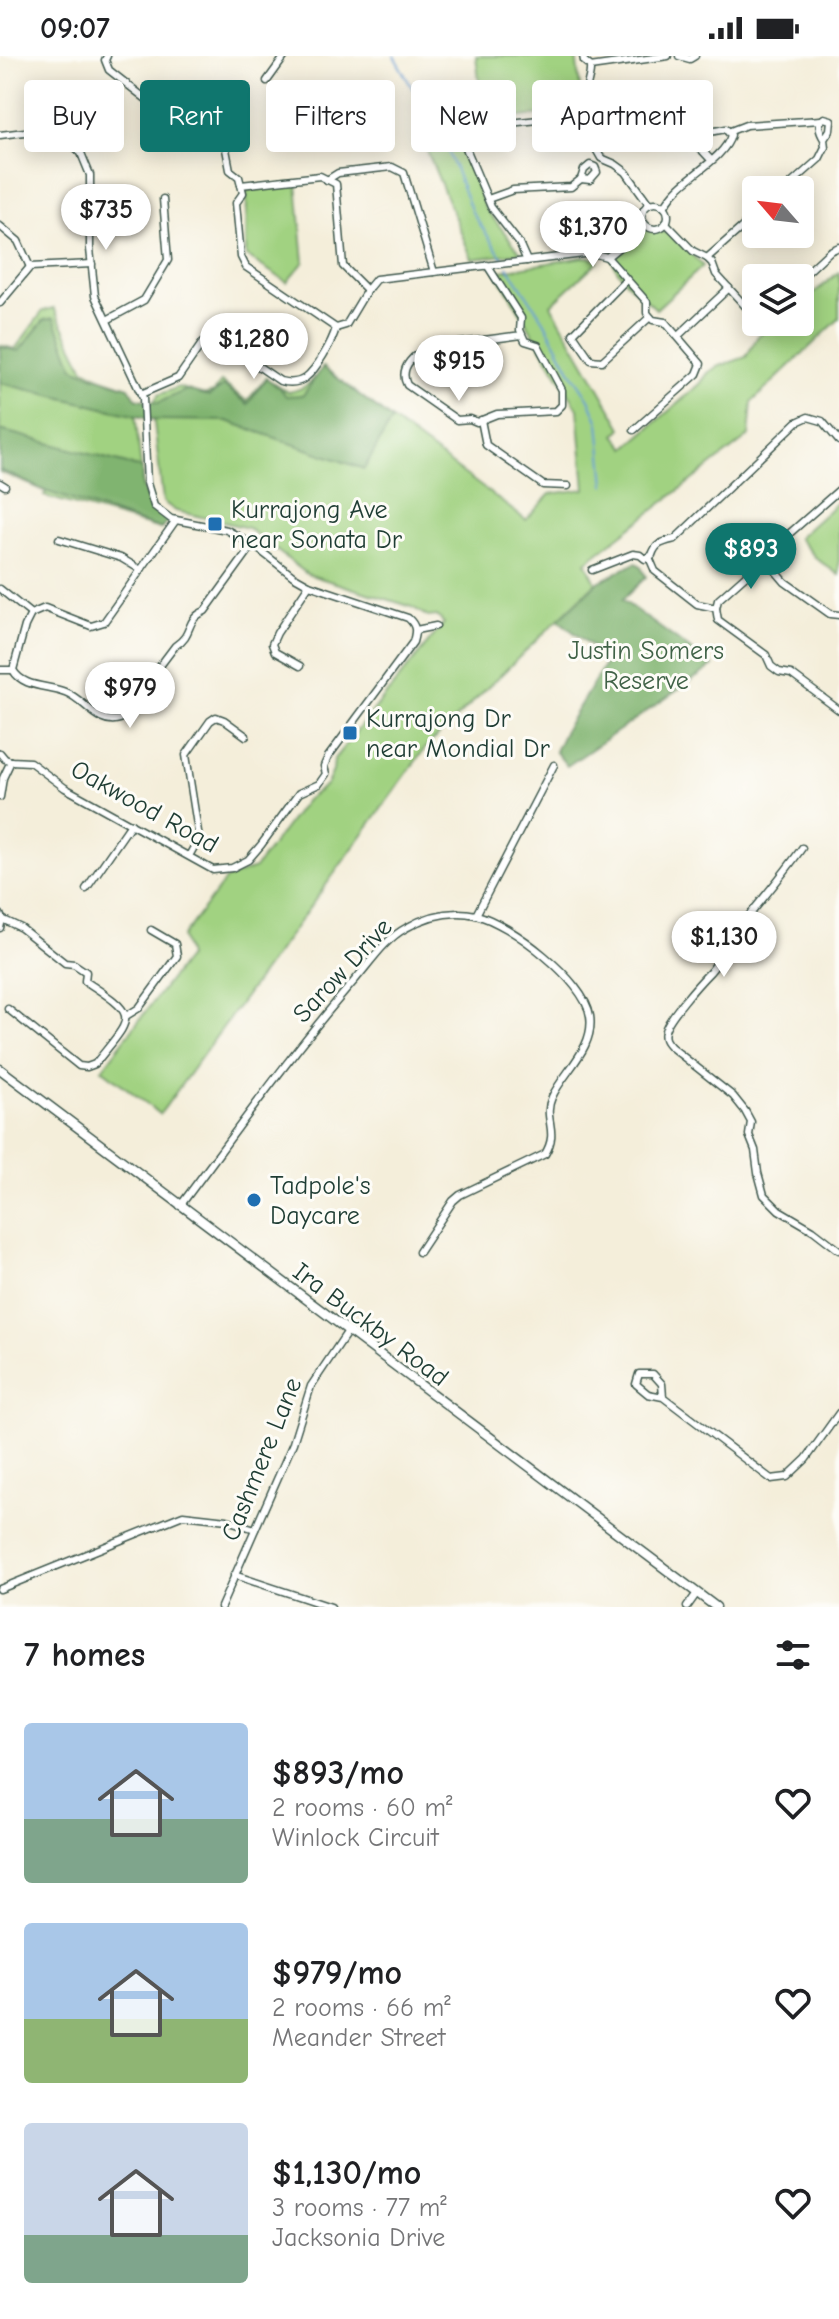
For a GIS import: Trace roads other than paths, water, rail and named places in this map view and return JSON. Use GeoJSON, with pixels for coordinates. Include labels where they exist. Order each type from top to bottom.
{"type":"FeatureCollection","features":[{"type":"Feature","properties":{"kind":"street"},"geometry":{"type":"LineString","coordinates":[[107,56],[105,60],[109,70],[174,121],[197,121],[209,124],[218,131],[230,170],[239,177],[243,193],[236,203],[241,257],[246,267],[336,328]]}},
{"type":"Feature","properties":{"kind":"street"},"geometry":{"type":"LineString","coordinates":[[268,80],[285,56]]}},
{"type":"Feature","properties":{"kind":"street"},"geometry":{"type":"LineString","coordinates":[[583,56],[590,67],[589,80]]}},
{"type":"Feature","properties":{"kind":"street"},"geometry":{"type":"LineString","coordinates":[[590,67],[668,56]]}},
{"type":"Feature","properties":{"kind":"street"},"geometry":{"type":"LineString","coordinates":[[679,56],[690,59],[695,56]]}},
{"type":"Feature","properties":{"kind":"street"},"geometry":{"type":"LineString","coordinates":[[728,132],[746,125],[839,117]]}},
{"type":"Feature","properties":{"kind":"street"},"geometry":{"type":"LineString","coordinates":[[800,176],[819,159],[825,147],[820,132],[821,120]]}},
{"type":"Feature","properties":{"kind":"street"},"geometry":{"type":"LineString","coordinates":[[824,139],[830,130],[831,120]]}},
{"type":"Feature","properties":{"kind":"street"},"geometry":{"type":"LineString","coordinates":[[527,261],[519,243],[491,207],[463,141],[464,133],[470,127],[532,121]]}},
{"type":"Feature","properties":{"kind":"street"},"geometry":{"type":"LineString","coordinates":[[664,207],[676,190],[729,143],[731,135],[726,129],[713,131]]}},
{"type":"Feature","properties":{"kind":"street"},"geometry":{"type":"LineString","coordinates":[[0,135],[52,132],[67,139],[81,153],[90,175],[95,296],[143,398],[147,483],[154,506],[171,519],[227,530],[309,585],[408,618],[416,630],[436,626]]}},
{"type":"Feature","properties":{"kind":"street"},"geometry":{"type":"LineString","coordinates":[[598,152],[601,158],[626,172],[649,204]]}},
{"type":"Feature","properties":{"kind":"street"},"geometry":{"type":"LineString","coordinates":[[704,152],[711,160]]}},
{"type":"Feature","properties":{"kind":"street"},"geometry":{"type":"LineString","coordinates":[[327,180],[338,173],[392,167],[404,173],[434,272]]}},
{"type":"Feature","properties":{"kind":"street"},"geometry":{"type":"LineString","coordinates":[[241,185],[320,176],[336,184],[343,266],[367,290]]}},
{"type":"Feature","properties":{"kind":"street"},"geometry":{"type":"LineString","coordinates":[[488,199],[513,190],[571,187],[581,179]]}},
{"type":"Feature","properties":{"kind":"street"},"geometry":{"type":"LineString","coordinates":[[107,320],[144,300],[168,260],[163,199]]}},
{"type":"Feature","properties":{"kind":"street"},"geometry":{"type":"LineString","coordinates":[[649,204],[660,204],[667,213],[666,223],[660,229],[645,226],[643,210],[649,204]]}},
{"type":"Feature","properties":{"kind":"street"},"geometry":{"type":"LineString","coordinates":[[666,223],[693,251],[707,258],[716,274],[742,303]]}},
{"type":"Feature","properties":{"kind":"street"},"geometry":{"type":"LineString","coordinates":[[0,226],[18,241],[30,267]]}},
{"type":"Feature","properties":{"kind":"street"},"geometry":{"type":"LineString","coordinates":[[607,257],[645,226]]}},
{"type":"Feature","properties":{"kind":"street"},"geometry":{"type":"LineString","coordinates":[[707,258],[742,227]]}},
{"type":"Feature","properties":{"kind":"street"},"geometry":{"type":"LineString","coordinates":[[814,266],[839,247]]}},
{"type":"Feature","properties":{"kind":"street"},"geometry":{"type":"LineString","coordinates":[[336,328],[346,325],[376,279],[592,253],[607,257],[647,302],[650,317],[665,322],[701,364],[697,374],[634,430]]}},
{"type":"Feature","properties":{"kind":"street"},"geometry":{"type":"LineString","coordinates":[[0,303],[30,267],[92,264]]}},
{"type":"Feature","properties":{"kind":"street"},"geometry":{"type":"LineString","coordinates":[[487,265],[521,318],[520,330],[525,341],[538,345],[562,390],[562,405],[556,411],[457,420],[407,385],[404,370],[418,352],[431,347],[522,335]]}},
{"type":"Feature","properties":{"kind":"street"},"geometry":{"type":"LineString","coordinates":[[626,280],[573,334],[591,360],[602,361],[650,317]]}},
{"type":"Feature","properties":{"kind":"street"},"geometry":{"type":"LineString","coordinates":[[678,336],[729,288]]}},
{"type":"Feature","properties":{"kind":"street"},"geometry":{"type":"LineString","coordinates":[[141,394],[178,378],[203,342],[217,338],[280,381],[291,384],[305,378],[332,343],[336,328]]}},
{"type":"Feature","properties":{"kind":"street"},"geometry":{"type":"LineString","coordinates":[[592,570],[633,554],[645,559],[661,542],[675,539],[797,422],[808,417],[822,421],[839,441]]}},
{"type":"Feature","properties":{"kind":"street"},"geometry":{"type":"LineString","coordinates":[[481,420],[486,445],[543,485],[568,486]]}},
{"type":"Feature","properties":{"kind":"street"},"geometry":{"type":"LineString","coordinates":[[839,490],[774,547],[772,557],[754,568],[718,600],[716,608],[718,620],[766,655],[771,666],[779,672],[791,674],[839,710]]}},
{"type":"Feature","properties":{"kind":"street"},"geometry":{"type":"LineString","coordinates":[[176,520],[104,622],[91,626],[45,608],[31,614],[13,670],[17,678],[66,692],[103,720],[120,719],[175,646],[185,639],[196,615],[205,611],[253,545]]}},
{"type":"Feature","properties":{"kind":"street"},"geometry":{"type":"LineString","coordinates":[[59,539],[121,558],[141,570]]}},
{"type":"Feature","properties":{"kind":"street"},"geometry":{"type":"LineString","coordinates":[[649,557],[655,571],[697,604],[716,608]]}},
{"type":"Feature","properties":{"kind":"street"},"geometry":{"type":"LineString","coordinates":[[767,561],[785,582],[830,614],[839,615]]}},
{"type":"Feature","properties":{"kind":"street"},"geometry":{"type":"LineString","coordinates":[[300,666],[275,652],[272,644],[309,585]]}},
{"type":"Feature","properties":{"kind":"street"},"geometry":{"type":"LineString","coordinates":[[0,589],[31,614]]}},
{"type":"Feature","properties":{"kind":"street","name":"Oakwood Road"},"geometry":{"type":"LineString","coordinates":[[0,753],[11,761],[30,762],[65,788],[213,870],[232,868],[248,860],[299,793],[319,784],[326,774],[324,766],[328,757],[413,642],[416,630]]}},
{"type":"Feature","properties":{"kind":"street"},"geometry":{"type":"LineString","coordinates":[[0,670],[13,670]]}},
{"type":"Feature","properties":{"kind":"street"},"geometry":{"type":"LineString","coordinates":[[189,856],[199,838],[186,755],[216,717],[246,736]]}},
{"type":"Feature","properties":{"kind":"street"},"geometry":{"type":"LineString","coordinates":[[0,797],[3,778],[11,761]]}},
{"type":"Feature","properties":{"kind":"street"},"geometry":{"type":"LineString","coordinates":[[476,915],[554,765]]}},
{"type":"Feature","properties":{"kind":"street"},"geometry":{"type":"LineString","coordinates":[[86,889],[131,824]]}},
{"type":"Feature","properties":{"kind":"street"},"geometry":{"type":"LineString","coordinates":[[802,848],[732,938],[711,971],[672,1018],[664,1033],[665,1041],[671,1047],[733,1096],[745,1111],[751,1122],[749,1135],[764,1195],[779,1210],[839,1250]]}},
{"type":"Feature","properties":{"kind":"street","name":"Sarow Drive"},"geometry":{"type":"LineString","coordinates":[[180,1206],[319,1021],[388,943],[403,929],[430,918],[459,913],[476,915],[508,930],[567,975],[587,1002],[591,1026],[588,1041],[551,1098],[548,1116],[552,1144],[545,1154],[460,1195],[419,1252]]}},
{"type":"Feature","properties":{"kind":"street"},"geometry":{"type":"LineString","coordinates":[[0,928],[1,916],[65,963],[74,964],[86,972],[85,981],[118,1002],[126,1016],[125,1027],[95,1064],[79,1066],[8,1009]]}},
{"type":"Feature","properties":{"kind":"street"},"geometry":{"type":"LineString","coordinates":[[126,1016],[139,1008],[177,956],[175,944],[151,930]]}},
{"type":"Feature","properties":{"kind":"street","name":"Ira Buckby Road"},"geometry":{"type":"LineString","coordinates":[[1,1069],[716,1607]]}},
{"type":"Feature","properties":{"kind":"street","name":"Cashmere Lane"},"geometry":{"type":"LineString","coordinates":[[221,1607],[293,1443],[311,1386],[348,1331]]}},
{"type":"Feature","properties":{"kind":"street"},"geometry":{"type":"LineString","coordinates":[[663,1397],[662,1384],[653,1374],[639,1374],[636,1384],[648,1394],[663,1397],[771,1479],[787,1477],[806,1459],[839,1413]]}},
{"type":"Feature","properties":{"kind":"street"},"geometry":{"type":"LineString","coordinates":[[0,1589],[183,1515],[227,1520],[255,1529]]}},
{"type":"Feature","properties":{"kind":"street"},"geometry":{"type":"LineString","coordinates":[[234,1575],[331,1607]]}},
{"type":"Feature","properties":{"kind":"street"},"geometry":{"type":"LineString","coordinates":[[687,1607],[697,1593]]}},
{"type":"Feature","properties":{"kind":"waterway"},"geometry":{"type":"LineString","coordinates":[[394,56],[448,151],[472,212],[505,262]]}},
{"type":"Feature","properties":{"kind":"waterway"},"geometry":{"type":"LineString","coordinates":[[508,267],[544,321],[589,399],[599,423],[605,485]]}},
{"type":"Feature","properties":{"kind":"place","name":"Kurrajong Ave near Sonata Dr"},"geometry":{"type":"Point","coordinates":[215,524]}},
{"type":"Feature","properties":{"kind":"place","name":"Kurrajong Dr near Mondial Dr"},"geometry":{"type":"Point","coordinates":[350,733]}},
{"type":"Feature","properties":{"kind":"place","name":"Tadpole's Daycare"},"geometry":{"type":"Point","coordinates":[254,1200]}},
{"type":"Feature","properties":{"kind":"park label","name":"Justin Somers Reserve"},"geometry":{"type":"Point","coordinates":[646,665]}}]}
